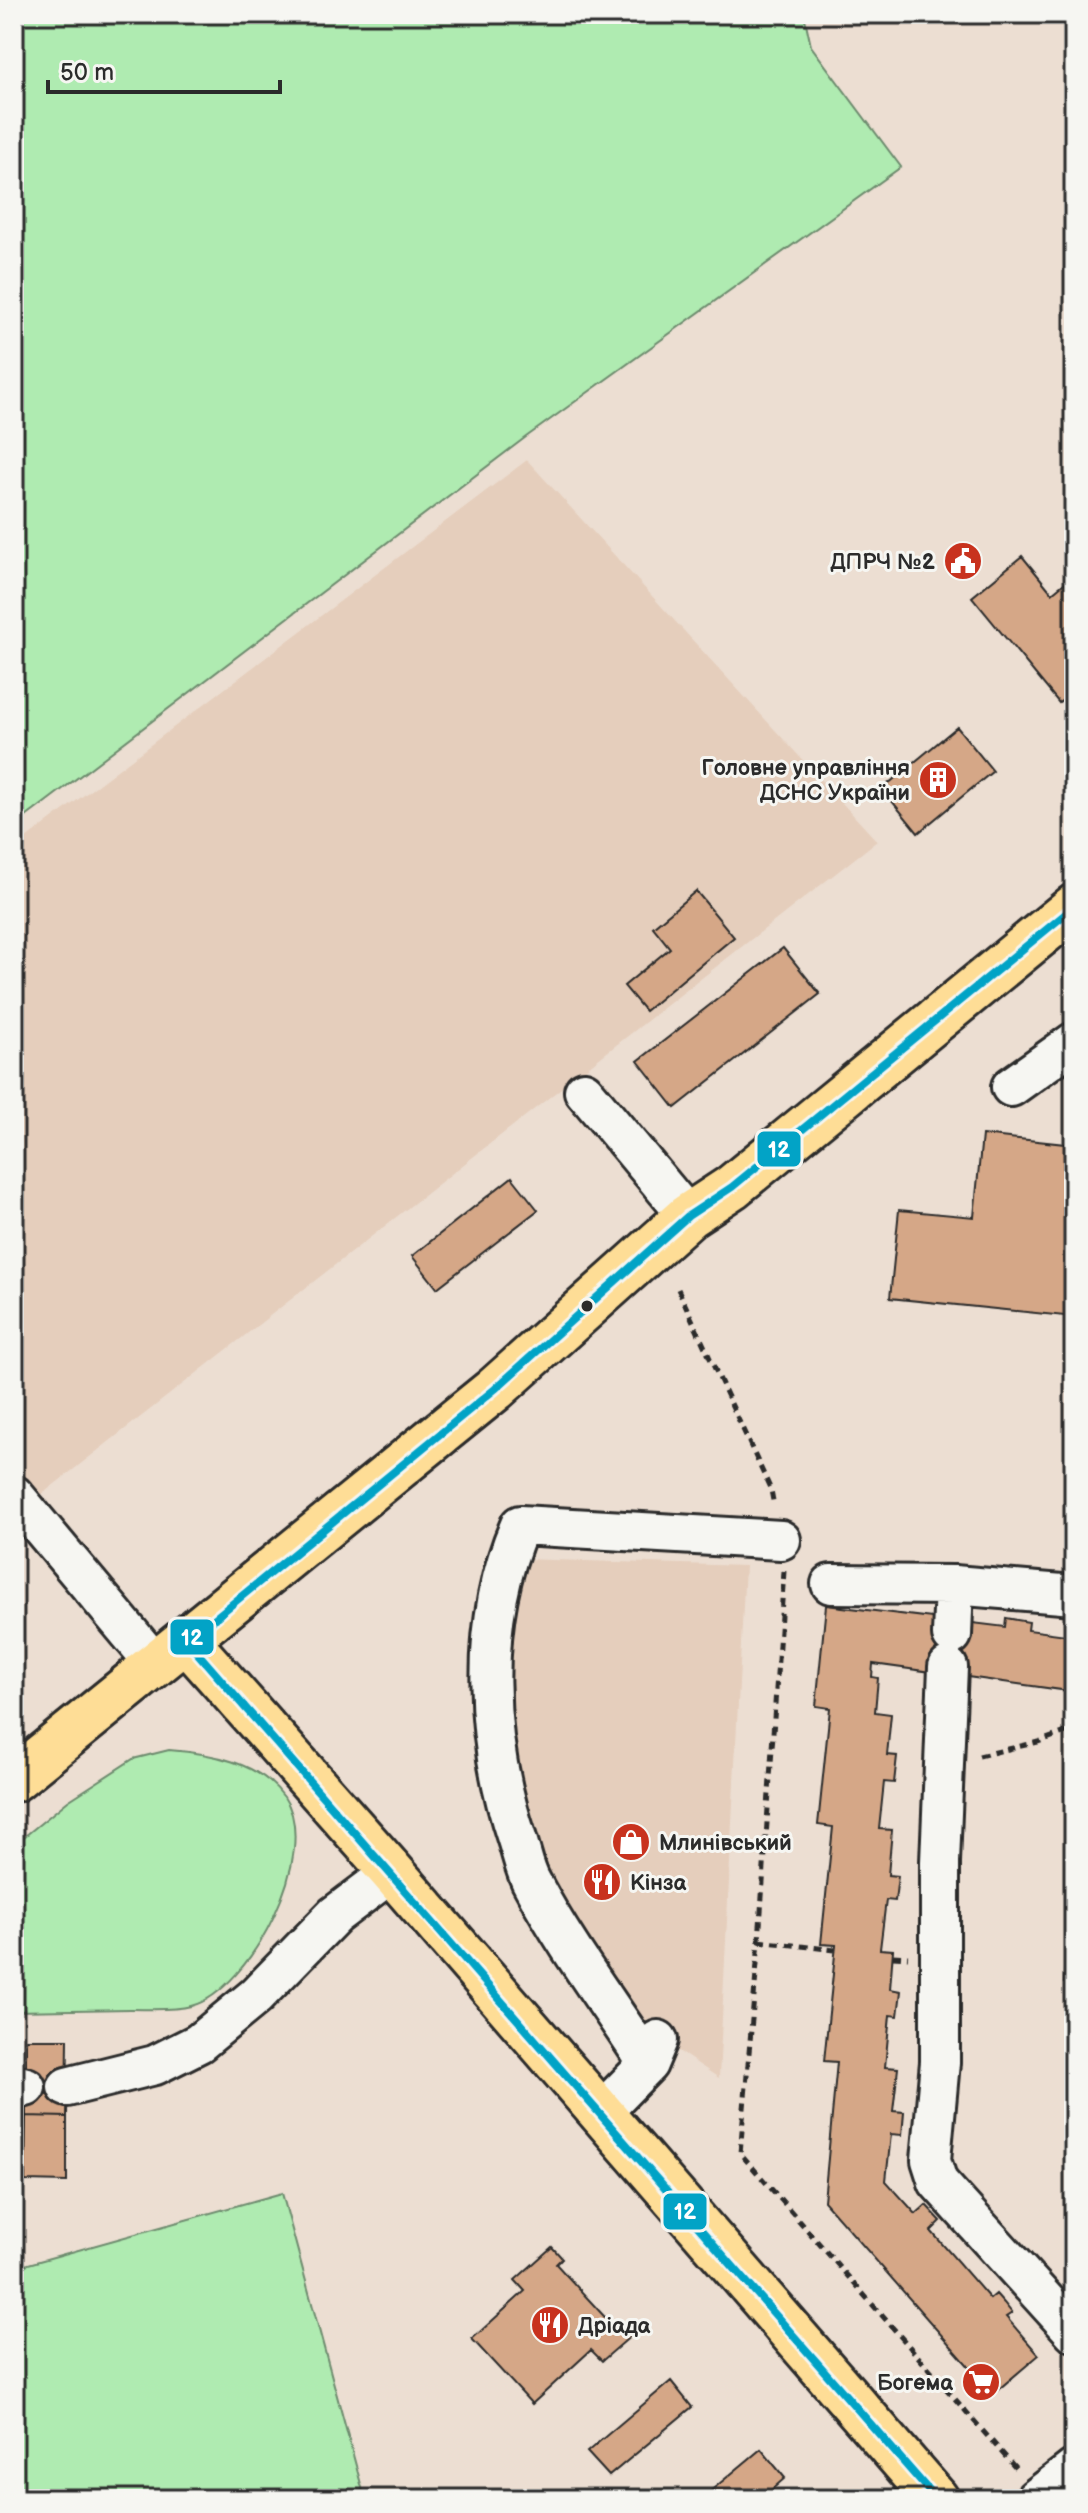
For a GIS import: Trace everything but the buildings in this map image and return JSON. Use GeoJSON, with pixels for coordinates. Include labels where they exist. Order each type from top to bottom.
{"type":"FeatureCollection","features":[{"type":"Feature","properties":{"kind":"main road"},"geometry":{"type":"LineString","coordinates":[[14,1779],[495,1389],[688,1216],[732,1187],[1074,907]]}},
{"type":"Feature","properties":{"kind":"main road"},"geometry":{"type":"LineString","coordinates":[[172,1653],[392,1872],[936,2499]]}},
{"type":"Feature","properties":{"kind":"lane"},"geometry":{"type":"LineString","coordinates":[[1011,1087],[1074,1042]]}},
{"type":"Feature","properties":{"kind":"lane"},"geometry":{"type":"LineString","coordinates":[[584,1091],[688,1216]]}},
{"type":"Feature","properties":{"kind":"lane"},"geometry":{"type":"LineString","coordinates":[[14,1495],[172,1653]]}},
{"type":"Feature","properties":{"kind":"lane"},"geometry":{"type":"LineString","coordinates":[[601,2112],[654,2051],[531,1884],[507,1810],[492,1714],[492,1638],[505,1559],[520,1525],[781,1540]]}},
{"type":"Feature","properties":{"kind":"lane"},"geometry":{"type":"LineString","coordinates":[[831,1584],[954,1585],[1074,1595]]}},
{"type":"Feature","properties":{"kind":"lane"},"geometry":{"type":"LineString","coordinates":[[954,1585],[943,1764],[940,2062],[931,2160],[938,2182],[1074,2332]]}},
{"type":"Feature","properties":{"kind":"lane"},"geometry":{"type":"LineString","coordinates":[[67,2087],[155,2065],[199,2043],[256,1996],[335,1915],[392,1872]]}},
{"type":"Feature","properties":{"kind":"lane"},"geometry":{"type":"LineString","coordinates":[[1038,2497],[1074,2469]]}},
{"type":"Feature","properties":{"kind":"path"},"geometry":{"type":"LineString","coordinates":[[678,1289],[771,1490],[784,1559],[759,1941],[740,2153],[1038,2497]]}},
{"type":"Feature","properties":{"kind":"path"},"geometry":{"type":"LineString","coordinates":[[943,1764],[1038,1742],[1074,1729]]}},
{"type":"Feature","properties":{"kind":"path"},"geometry":{"type":"LineString","coordinates":[[759,1941],[835,1950]]}},
{"type":"Feature","properties":{"kind":"shaded area"},"geometry":{"type":"Polygon","coordinates":[[[527,460],[877,841],[14,1516],[14,848],[527,460]]]}},
{"type":"Feature","properties":{"kind":"shaded area","name":"Млинівський"},"geometry":{"type":"Polygon","coordinates":[[[522,1559],[745,1566],[719,2078],[659,2038],[629,2013],[543,1876],[518,1809],[504,1633],[522,1559]]]}},
{"type":"Feature","properties":{"kind":"green space"},"geometry":{"type":"Polygon","coordinates":[[[14,14],[804,14],[811,46],[901,167],[526,437],[14,826],[14,14]]]}},
{"type":"Feature","properties":{"kind":"green space"},"geometry":{"type":"Polygon","coordinates":[[[169,1750],[217,1757],[247,1768],[274,1785],[284,1797],[293,1821],[294,1850],[287,1883],[274,1916],[256,1948],[236,1975],[213,1995],[191,2006],[176,2009],[14,2011],[14,1845],[68,1801],[133,1759],[169,1750]]]}},
{"type":"Feature","properties":{"kind":"green space"},"geometry":{"type":"Polygon","coordinates":[[[282,2193],[365,2499],[14,2499],[14,2268],[282,2193]]]}},
{"type":"Feature","properties":{"kind":"transit line","name":"12"},"geometry":{"type":"LineString","coordinates":[[936,2499],[187,1641],[495,1389],[688,1216],[732,1187],[1074,907]]}},
{"type":"Feature","properties":{"kind":"place","name":"ДПРЧ №2"},"geometry":{"type":"Point","coordinates":[963,561]}},
{"type":"Feature","properties":{"kind":"place","name":"Головне управління ДСНС України"},"geometry":{"type":"Point","coordinates":[938,780]}},
{"type":"Feature","properties":{"kind":"place","name":"Млинівський"},"geometry":{"type":"Point","coordinates":[631,1842]}},
{"type":"Feature","properties":{"kind":"place","name":"Кінза"},"geometry":{"type":"Point","coordinates":[602,1882]}},
{"type":"Feature","properties":{"kind":"place","name":"Дріада"},"geometry":{"type":"Point","coordinates":[550,2325]}},
{"type":"Feature","properties":{"kind":"place","name":"Богема"},"geometry":{"type":"Point","coordinates":[981,2382]}}]}
